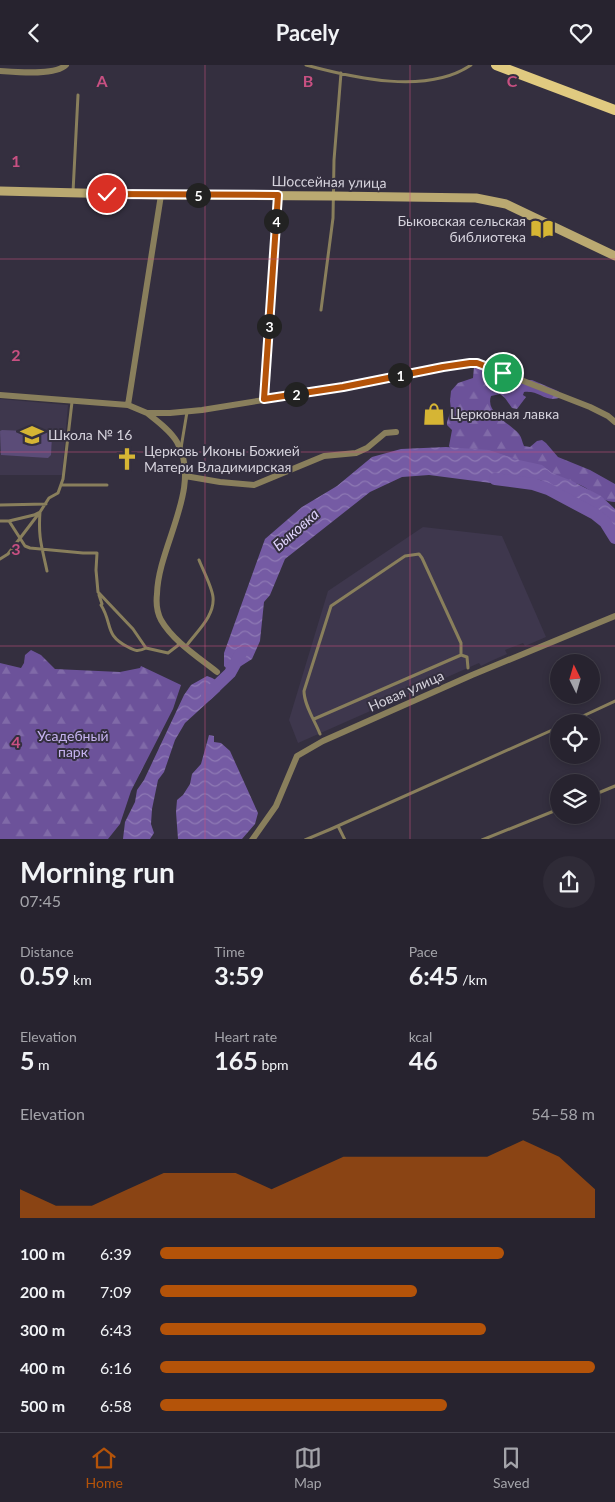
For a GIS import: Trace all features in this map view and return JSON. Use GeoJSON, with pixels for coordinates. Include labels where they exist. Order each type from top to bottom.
{"type":"FeatureCollection","features":[{"type":"Feature","properties":{"kind":"main road"},"geometry":{"type":"LineString","coordinates":[[496,65],[615,110]]}},
{"type":"Feature","properties":{"kind":"street"},"geometry":{"type":"LineString","coordinates":[[0,71],[54,71],[64,68],[66,65]]}},
{"type":"Feature","properties":{"kind":"street","name":"Шоссейная улица"},"geometry":{"type":"LineString","coordinates":[[0,191],[161,195],[333,195],[488,200],[506,204],[525,212],[615,256]]}},
{"type":"Feature","properties":{"kind":"street"},"geometry":{"type":"LineString","coordinates":[[128,405],[161,195]]}},
{"type":"Feature","properties":{"kind":"street"},"geometry":{"type":"LineString","coordinates":[[264,399],[278,195]]}},
{"type":"Feature","properties":{"kind":"street"},"geometry":{"type":"LineString","coordinates":[[147,413],[187,412],[343,387],[443,367],[477,363],[590,407],[615,422]]}},
{"type":"Feature","properties":{"kind":"street"},"geometry":{"type":"LineString","coordinates":[[0,395],[128,405],[147,413],[174,438],[181,451],[185,475],[181,500],[158,580],[158,610],[161,620],[184,644],[217,672]]}},
{"type":"Feature","properties":{"kind":"street"},"geometry":{"type":"LineString","coordinates":[[185,475],[220,482],[254,485],[324,456],[356,453],[367,448],[385,433],[396,432]]}},
{"type":"Feature","properties":{"kind":"street","name":"Новая улица"},"geometry":{"type":"LineString","coordinates":[[252,839],[276,806],[297,756],[324,741],[472,675],[615,615]]}},
{"type":"Feature","properties":{"kind":"lane"},"geometry":{"type":"LineString","coordinates":[[306,65],[341,73],[399,82],[424,82],[448,77],[471,65]]}},
{"type":"Feature","properties":{"kind":"lane"},"geometry":{"type":"LineString","coordinates":[[321,311],[333,218],[334,160],[341,73]]}},
{"type":"Feature","properties":{"kind":"lane"},"geometry":{"type":"LineString","coordinates":[[73,193],[78,95]]}},
{"type":"Feature","properties":{"kind":"lane"},"geometry":{"type":"LineString","coordinates":[[0,559],[8,554],[49,498],[58,493],[62,485],[72,401]]}},
{"type":"Feature","properties":{"kind":"lane"},"geometry":{"type":"LineString","coordinates":[[181,451],[187,412]]}},
{"type":"Feature","properties":{"kind":"lane"},"geometry":{"type":"LineString","coordinates":[[62,485],[108,485]]}},
{"type":"Feature","properties":{"kind":"lane"},"geometry":{"type":"LineString","coordinates":[[0,505],[46,504]]}},
{"type":"Feature","properties":{"kind":"lane"},"geometry":{"type":"LineString","coordinates":[[0,521],[9,521],[40,512]]}},
{"type":"Feature","properties":{"kind":"lane"},"geometry":{"type":"LineString","coordinates":[[40,512],[38,530],[40,549],[47,571]]}},
{"type":"Feature","properties":{"kind":"lane"},"geometry":{"type":"LineString","coordinates":[[9,521],[25,546],[30,548],[98,553],[96,571],[98,592],[113,637],[118,642],[135,651],[146,648],[168,653],[184,644],[203,625],[209,615],[213,596],[199,560]]}},
{"type":"Feature","properties":{"kind":"lane"},"geometry":{"type":"LineString","coordinates":[[320,734],[305,699],[304,691],[331,606],[405,556],[419,554],[422,557],[461,643],[461,655]]}},
{"type":"Feature","properties":{"kind":"lane"},"geometry":{"type":"LineString","coordinates":[[98,592],[133,629],[146,648]]}},
{"type":"Feature","properties":{"kind":"lane"},"geometry":{"type":"LineString","coordinates":[[461,655],[466,657],[468,668]]}},
{"type":"Feature","properties":{"kind":"lane"},"geometry":{"type":"LineString","coordinates":[[314,719],[461,655]]}},
{"type":"Feature","properties":{"kind":"lane"},"geometry":{"type":"LineString","coordinates":[[587,714],[615,701]]}},
{"type":"Feature","properties":{"kind":"lane"},"geometry":{"type":"LineString","coordinates":[[305,839],[550,731]]}},
{"type":"Feature","properties":{"kind":"lane"},"geometry":{"type":"LineString","coordinates":[[600,792],[615,786]]}},
{"type":"Feature","properties":{"kind":"lane"},"geometry":{"type":"LineString","coordinates":[[482,839],[550,813]]}},
{"type":"Feature","properties":{"kind":"lane"},"geometry":{"type":"LineString","coordinates":[[338,826],[345,839]]}},
{"type":"Feature","properties":{"kind":"shaded area","name":"Школа № 16"},"geometry":{"type":"Polygon","coordinates":[[[0,399],[68,405],[62,475],[0,475],[0,399]]]}},
{"type":"Feature","properties":{"kind":"shaded area"},"geometry":{"type":"Polygon","coordinates":[[[0,431],[50,432],[52,435],[51,455],[48,458],[1,455],[0,431]]]}},
{"type":"Feature","properties":{"kind":"shaded area"},"geometry":{"type":"Polygon","coordinates":[[[423,527],[502,536],[546,637],[525,646],[523,643],[505,650],[507,654],[481,666],[479,663],[298,743],[289,720],[328,591],[423,527]]]}},
{"type":"Feature","properties":{"kind":"green space"},"geometry":{"type":"Polygon","coordinates":[[[480,364],[509,380],[532,380],[558,391],[562,395],[556,399],[551,399],[534,393],[524,392],[523,395],[526,397],[517,409],[512,408],[500,394],[491,396],[490,402],[495,413],[519,434],[524,446],[530,447],[537,441],[542,440],[558,457],[590,470],[615,484],[615,502],[604,500],[578,484],[451,449],[449,446],[452,430],[447,425],[447,422],[451,410],[451,391],[458,383],[473,378],[474,367],[480,364]]]}},
{"type":"Feature","properties":{"kind":"green space","name":"Усадебный парк"},"geometry":{"type":"Polygon","coordinates":[[[31,650],[41,655],[55,669],[120,672],[140,668],[141,666],[181,685],[173,709],[131,791],[120,824],[108,839],[0,839],[0,663],[21,668],[25,655],[31,650]]]}},
{"type":"Feature","properties":{"kind":"water"},"geometry":{"type":"Polygon","coordinates":[[[446,447],[489,450],[542,465],[552,473],[601,496],[615,509],[615,532],[596,510],[540,480],[523,479],[491,483],[429,475],[402,477],[370,492],[285,559],[270,595],[264,602],[260,641],[252,659],[241,666],[228,670],[224,666],[224,653],[265,539],[302,507],[337,486],[372,457],[401,449],[446,447]]]}},
{"type":"Feature","properties":{"kind":"water"},"geometry":{"type":"Polygon","coordinates":[[[207,676],[215,679],[220,691],[185,723],[175,740],[164,772],[158,780],[152,809],[151,824],[154,833],[150,839],[123,839],[125,822],[135,802],[137,790],[144,780],[184,695],[191,685],[207,676]]]}},
{"type":"Feature","properties":{"kind":"water"},"geometry":{"type":"Polygon","coordinates":[[[209,735],[214,736],[214,742],[221,743],[230,751],[258,813],[255,824],[242,839],[178,839],[177,800],[183,795],[190,784],[192,774],[201,764],[209,735]]]}},
{"type":"Feature","properties":{"kind":"waterway","name":"Быковка"},"geometry":{"type":"LineString","coordinates":[[495,479],[533,484],[548,489],[595,514],[605,522],[615,538]]}},
{"type":"Feature","properties":{"kind":"waterway","name":"Быковка"},"geometry":{"type":"LineString","coordinates":[[207,695],[230,673],[241,653]]}},
{"type":"Feature","properties":{"kind":"place","name":"Быковская сельская библиотека"},"geometry":{"type":"Point","coordinates":[542,229]}},
{"type":"Feature","properties":{"kind":"place","name":"Церковная лавка"},"geometry":{"type":"Point","coordinates":[434,414]}},
{"type":"Feature","properties":{"kind":"place","name":"Школа № 16"},"geometry":{"type":"Point","coordinates":[32,435]}},
{"type":"Feature","properties":{"kind":"place","name":"Церковь Иконы Божией Матери Владимирская"},"geometry":{"type":"Point","coordinates":[127,459]}},
{"type":"Feature","properties":{"kind":"route"},"geometry":{"type":"LineString","coordinates":[[107,194],[278,195],[264,399],[343,387],[470,363],[477,363],[503,373]]}}]}
